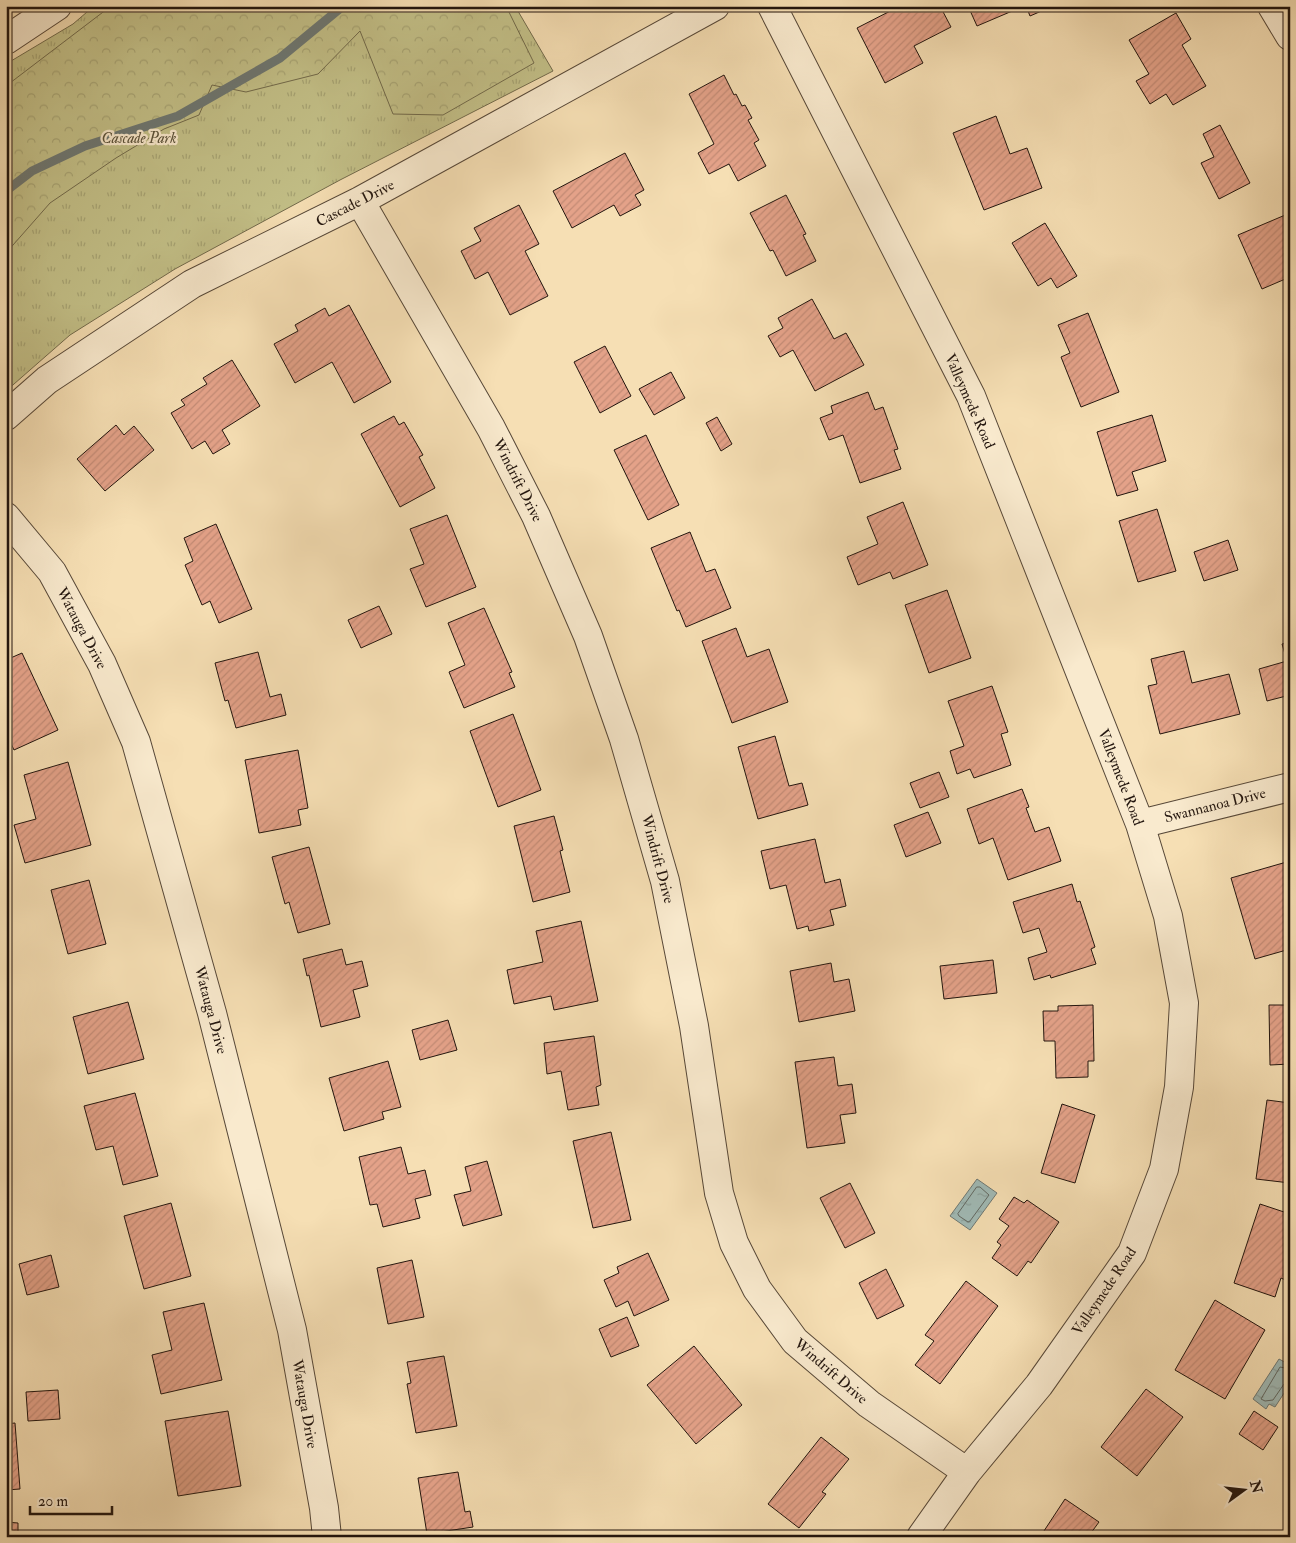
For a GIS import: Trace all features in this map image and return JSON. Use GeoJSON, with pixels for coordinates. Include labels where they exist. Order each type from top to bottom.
{"type":"FeatureCollection","features":[{"type":"Feature","properties":{"kind":"street"},"geometry":{"type":"LineString","coordinates":[[6,40],[57,6]]}},
{"type":"Feature","properties":{"kind":"street","name":"Cascade Drive"},"geometry":{"type":"LineString","coordinates":[[6,416],[47,380],[192,284],[360,201],[715,6]]}},
{"type":"Feature","properties":{"kind":"street","name":"Valleymede Road"},"geometry":{"type":"LineString","coordinates":[[772,6],[970,396],[1140,824],[1168,916],[1184,1003],[1179,1087],[1164,1169],[1132,1253],[1039,1384],[967,1472],[921,1537]]}},
{"type":"Feature","properties":{"kind":"street"},"geometry":{"type":"LineString","coordinates":[[1272,6],[1290,36]]}},
{"type":"Feature","properties":{"kind":"street","name":"Windrift Drive"},"geometry":{"type":"LineString","coordinates":[[360,201],[491,428],[536,516],[588,636],[624,739],[665,881],[694,1026],[719,1193],[734,1243],[757,1289],[795,1341],[869,1404],[967,1472]]}},
{"type":"Feature","properties":{"kind":"street","name":"Watauga Drive"},"geometry":{"type":"LineString","coordinates":[[6,517],[52,572],[102,664],[136,742],[212,1013],[292,1330],[324,1508],[327,1537]]}},
{"type":"Feature","properties":{"kind":"street","name":"Swannanoa Drive"},"geometry":{"type":"LineString","coordinates":[[1140,824],[1290,786]]}},
{"type":"Feature","properties":{"kind":"green space","name":"Cascade Park"},"geometry":{"type":"Polygon","coordinates":[[[94,6],[515,6],[553,71],[340,180],[175,269],[70,335],[6,391],[6,64],[73,24],[94,6]]]}},
{"type":"Feature","properties":{"kind":"green space"},"geometry":{"type":"Polygon","coordinates":[[[111,6],[506,6],[534,63],[443,115],[393,114],[360,31],[318,74],[246,92],[212,85],[199,115],[164,129],[116,158],[50,203],[6,253],[6,86],[111,6]]]}},
{"type":"Feature","properties":{"kind":"water"},"geometry":{"type":"Polygon","coordinates":[[[977,1179],[997,1193],[970,1230],[950,1216],[977,1179]]]}},
{"type":"Feature","properties":{"kind":"water"},"geometry":{"type":"Polygon","coordinates":[[[1279,1359],[1290,1365],[1290,1384],[1275,1407],[1269,1404],[1266,1409],[1253,1399],[1279,1359]]]}},
{"type":"Feature","properties":{"kind":"building"},"geometry":{"type":"Polygon","coordinates":[[[900,6],[940,6],[951,27],[914,46],[923,63],[885,83],[857,28],[900,6]]]}},
{"type":"Feature","properties":{"kind":"building"},"geometry":{"type":"Polygon","coordinates":[[[968,6],[1024,6],[977,26],[968,6]]]}},
{"type":"Feature","properties":{"kind":"building"},"geometry":{"type":"Polygon","coordinates":[[[1026,6],[1053,6],[1030,16],[1026,6]]]}},
{"type":"Feature","properties":{"kind":"building"},"geometry":{"type":"Polygon","coordinates":[[[1176,13],[1191,39],[1182,45],[1206,86],[1173,105],[1166,94],[1150,104],[1136,81],[1149,74],[1129,40],[1176,13]]]}},
{"type":"Feature","properties":{"kind":"building"},"geometry":{"type":"Polygon","coordinates":[[[724,75],[734,95],[736,94],[742,106],[745,105],[752,118],[748,120],[759,140],[754,143],[766,166],[738,181],[729,164],[709,174],[698,153],[714,144],[689,94],[724,75]]]}},
{"type":"Feature","properties":{"kind":"building"},"geometry":{"type":"Polygon","coordinates":[[[996,116],[1010,154],[1027,148],[1042,188],[984,210],[953,133],[996,116]]]}},
{"type":"Feature","properties":{"kind":"building"},"geometry":{"type":"Polygon","coordinates":[[[1220,125],[1250,183],[1219,199],[1201,163],[1214,157],[1203,134],[1220,125]]]}},
{"type":"Feature","properties":{"kind":"building"},"geometry":{"type":"Polygon","coordinates":[[[625,153],[644,190],[635,195],[641,205],[620,216],[614,205],[572,228],[553,191],[625,153]]]}},
{"type":"Feature","properties":{"kind":"building"},"geometry":{"type":"Polygon","coordinates":[[[786,195],[806,234],[803,235],[816,261],[786,276],[773,250],[770,251],[750,213],[786,195]]]}},
{"type":"Feature","properties":{"kind":"building"},"geometry":{"type":"Polygon","coordinates":[[[519,205],[539,244],[525,251],[548,296],[510,315],[488,272],[475,279],[461,251],[481,241],[474,228],[519,205]]]}},
{"type":"Feature","properties":{"kind":"building"},"geometry":{"type":"Polygon","coordinates":[[[1290,213],[1290,277],[1262,289],[1238,235],[1290,213]]]}},
{"type":"Feature","properties":{"kind":"building"},"geometry":{"type":"Polygon","coordinates":[[[1045,223],[1077,276],[1057,288],[1051,278],[1038,286],[1012,243],[1045,223]]]}},
{"type":"Feature","properties":{"kind":"building"},"geometry":{"type":"Polygon","coordinates":[[[812,299],[834,339],[846,333],[864,365],[815,391],[793,350],[780,357],[768,336],[783,328],[778,318],[812,299]]]}},
{"type":"Feature","properties":{"kind":"building"},"geometry":{"type":"Polygon","coordinates":[[[349,305],[391,382],[354,403],[332,362],[295,383],[274,344],[298,331],[295,325],[325,308],[329,316],[349,305]]]}},
{"type":"Feature","properties":{"kind":"building"},"geometry":{"type":"Polygon","coordinates":[[[1088,313],[1119,392],[1081,407],[1061,357],[1070,353],[1058,325],[1088,313]]]}},
{"type":"Feature","properties":{"kind":"building"},"geometry":{"type":"Polygon","coordinates":[[[605,346],[631,396],[600,413],[574,362],[605,346]]]}},
{"type":"Feature","properties":{"kind":"building"},"geometry":{"type":"Polygon","coordinates":[[[232,360],[260,406],[222,430],[230,444],[213,454],[205,441],[192,449],[171,413],[185,405],[181,400],[207,384],[203,378],[232,360]]]}},
{"type":"Feature","properties":{"kind":"building"},"geometry":{"type":"Polygon","coordinates":[[[671,372],[685,398],[654,415],[639,389],[671,372]]]}},
{"type":"Feature","properties":{"kind":"building"},"geometry":{"type":"Polygon","coordinates":[[[868,392],[875,410],[883,407],[898,449],[894,450],[901,469],[860,483],[843,435],[829,440],[820,418],[833,413],[831,406],[868,392]]]}},
{"type":"Feature","properties":{"kind":"building"},"geometry":{"type":"Polygon","coordinates":[[[1152,415],[1166,461],[1132,472],[1138,490],[1117,496],[1097,432],[1152,415]]]}},
{"type":"Feature","properties":{"kind":"building"},"geometry":{"type":"Polygon","coordinates":[[[394,416],[399,425],[404,422],[423,455],[419,457],[435,488],[400,507],[361,434],[394,416]]]}},
{"type":"Feature","properties":{"kind":"building"},"geometry":{"type":"Polygon","coordinates":[[[717,417],[732,444],[721,451],[706,423],[717,417]]]}},
{"type":"Feature","properties":{"kind":"building"},"geometry":{"type":"Polygon","coordinates":[[[116,425],[124,435],[134,426],[154,450],[105,491],[77,459],[116,425]]]}},
{"type":"Feature","properties":{"kind":"building"},"geometry":{"type":"Polygon","coordinates":[[[646,435],[679,505],[648,520],[614,450],[646,435]]]}},
{"type":"Feature","properties":{"kind":"building"},"geometry":{"type":"Polygon","coordinates":[[[903,502],[928,565],[893,579],[890,572],[858,585],[847,557],[878,544],[867,517],[903,502]]]}},
{"type":"Feature","properties":{"kind":"building"},"geometry":{"type":"Polygon","coordinates":[[[1157,509],[1176,571],[1138,582],[1119,521],[1157,509]]]}},
{"type":"Feature","properties":{"kind":"building"},"geometry":{"type":"Polygon","coordinates":[[[447,515],[476,587],[426,607],[410,569],[424,564],[410,529],[447,515]]]}},
{"type":"Feature","properties":{"kind":"building"},"geometry":{"type":"Polygon","coordinates":[[[216,524],[252,609],[219,623],[210,601],[202,605],[185,565],[193,561],[184,538],[216,524]]]}},
{"type":"Feature","properties":{"kind":"building"},"geometry":{"type":"Polygon","coordinates":[[[690,532],[706,572],[715,569],[731,608],[686,627],[679,610],[677,611],[651,548],[690,532]]]}},
{"type":"Feature","properties":{"kind":"building"},"geometry":{"type":"Polygon","coordinates":[[[1228,540],[1238,570],[1204,581],[1194,552],[1228,540]]]}},
{"type":"Feature","properties":{"kind":"building"},"geometry":{"type":"Polygon","coordinates":[[[947,590],[971,658],[929,673],[905,605],[947,590]]]}},
{"type":"Feature","properties":{"kind":"building"},"geometry":{"type":"Polygon","coordinates":[[[379,606],[392,634],[361,648],[348,620],[379,606]]]}},
{"type":"Feature","properties":{"kind":"building"},"geometry":{"type":"Polygon","coordinates":[[[484,608],[512,672],[509,673],[515,687],[464,708],[449,672],[465,665],[448,623],[484,608]]]}},
{"type":"Feature","properties":{"kind":"building"},"geometry":{"type":"Polygon","coordinates":[[[736,628],[747,657],[769,649],[788,702],[732,723],[702,641],[736,628]]]}},
{"type":"Feature","properties":{"kind":"building"},"geometry":{"type":"Polygon","coordinates":[[[1290,642],[1290,695],[1267,701],[1259,669],[1287,661],[1282,644],[1290,642]]]}},
{"type":"Feature","properties":{"kind":"building"},"geometry":{"type":"Polygon","coordinates":[[[1184,651],[1192,683],[1229,674],[1240,714],[1160,734],[1148,686],[1157,684],[1151,659],[1184,651]]]}},
{"type":"Feature","properties":{"kind":"building"},"geometry":{"type":"Polygon","coordinates":[[[258,652],[270,697],[281,694],[286,715],[236,728],[228,700],[225,701],[215,663],[258,652]]]}},
{"type":"Feature","properties":{"kind":"building"},"geometry":{"type":"Polygon","coordinates":[[[22,653],[58,730],[14,750],[6,733],[6,660],[22,653]]]}},
{"type":"Feature","properties":{"kind":"building"},"geometry":{"type":"Polygon","coordinates":[[[992,686],[1008,732],[1001,734],[1011,765],[974,778],[970,769],[957,774],[950,751],[964,746],[948,701],[992,686]]]}},
{"type":"Feature","properties":{"kind":"building"},"geometry":{"type":"Polygon","coordinates":[[[513,714],[541,790],[498,807],[470,731],[513,714]]]}},
{"type":"Feature","properties":{"kind":"building"},"geometry":{"type":"Polygon","coordinates":[[[775,736],[789,786],[802,783],[808,805],[758,819],[738,747],[775,736]]]}},
{"type":"Feature","properties":{"kind":"building"},"geometry":{"type":"Polygon","coordinates":[[[298,750],[308,808],[298,810],[301,825],[259,833],[245,760],[298,750]]]}},
{"type":"Feature","properties":{"kind":"building"},"geometry":{"type":"Polygon","coordinates":[[[68,762],[91,845],[25,863],[14,825],[36,819],[24,775],[68,762]]]}},
{"type":"Feature","properties":{"kind":"building"},"geometry":{"type":"Polygon","coordinates":[[[939,772],[949,797],[920,808],[910,783],[939,772]]]}},
{"type":"Feature","properties":{"kind":"building"},"geometry":{"type":"Polygon","coordinates":[[[1022,789],[1029,807],[1026,808],[1035,832],[1049,827],[1061,861],[1008,880],[993,838],[979,844],[967,809],[1022,789]]]}},
{"type":"Feature","properties":{"kind":"building"},"geometry":{"type":"Polygon","coordinates":[[[928,812],[941,843],[906,857],[894,825],[928,812]]]}},
{"type":"Feature","properties":{"kind":"building"},"geometry":{"type":"Polygon","coordinates":[[[554,816],[563,850],[560,851],[570,892],[533,902],[514,826],[554,816]]]}},
{"type":"Feature","properties":{"kind":"building"},"geometry":{"type":"Polygon","coordinates":[[[815,839],[825,883],[840,879],[846,906],[830,910],[834,925],[809,931],[808,926],[797,929],[786,885],[770,889],[761,851],[815,839]]]}},
{"type":"Feature","properties":{"kind":"building"},"geometry":{"type":"Polygon","coordinates":[[[309,847],[330,924],[298,933],[289,902],[285,904],[272,857],[309,847]]]}},
{"type":"Feature","properties":{"kind":"building"},"geometry":{"type":"Polygon","coordinates":[[[1290,861],[1290,900],[1288,900],[1290,906],[1290,949],[1255,959],[1231,878],[1290,861]]]}},
{"type":"Feature","properties":{"kind":"building"},"geometry":{"type":"Polygon","coordinates":[[[89,880],[106,944],[68,954],[51,890],[89,880]]]}},
{"type":"Feature","properties":{"kind":"building"},"geometry":{"type":"Polygon","coordinates":[[[1072,884],[1077,902],[1080,901],[1095,947],[1091,949],[1096,964],[1051,978],[1050,975],[1034,980],[1028,958],[1047,952],[1039,928],[1023,933],[1013,902],[1072,884]]]}},
{"type":"Feature","properties":{"kind":"building"},"geometry":{"type":"Polygon","coordinates":[[[581,921],[598,1001],[554,1010],[551,996],[514,1004],[507,970],[543,962],[536,931],[581,921]]]}},
{"type":"Feature","properties":{"kind":"building"},"geometry":{"type":"Polygon","coordinates":[[[342,949],[346,965],[362,961],[368,986],[353,990],[360,1017],[321,1027],[309,975],[307,976],[303,959],[342,949]]]}},
{"type":"Feature","properties":{"kind":"building"},"geometry":{"type":"Polygon","coordinates":[[[993,960],[997,993],[944,999],[940,966],[993,960]]]}},
{"type":"Feature","properties":{"kind":"building"},"geometry":{"type":"Polygon","coordinates":[[[831,963],[834,982],[849,979],[855,1011],[799,1022],[790,971],[831,963]]]}},
{"type":"Feature","properties":{"kind":"building"},"geometry":{"type":"Polygon","coordinates":[[[128,1002],[144,1059],[88,1074],[73,1017],[128,1002]]]}},
{"type":"Feature","properties":{"kind":"building"},"geometry":{"type":"Polygon","coordinates":[[[1093,1005],[1094,1061],[1088,1061],[1088,1077],[1056,1078],[1055,1041],[1044,1041],[1043,1011],[1058,1011],[1058,1006],[1093,1005]]]}},
{"type":"Feature","properties":{"kind":"building"},"geometry":{"type":"Polygon","coordinates":[[[1269,1005],[1290,1005],[1290,1064],[1270,1065],[1269,1005]]]}},
{"type":"Feature","properties":{"kind":"building"},"geometry":{"type":"Polygon","coordinates":[[[448,1020],[457,1050],[420,1060],[412,1030],[448,1020]]]}},
{"type":"Feature","properties":{"kind":"building"},"geometry":{"type":"Polygon","coordinates":[[[594,1036],[601,1085],[596,1087],[599,1105],[568,1110],[561,1071],[547,1074],[544,1043],[594,1036]]]}},
{"type":"Feature","properties":{"kind":"building"},"geometry":{"type":"Polygon","coordinates":[[[834,1057],[838,1086],[852,1084],[856,1113],[840,1115],[845,1143],[807,1148],[795,1062],[834,1057]]]}},
{"type":"Feature","properties":{"kind":"building"},"geometry":{"type":"Polygon","coordinates":[[[388,1061],[401,1107],[382,1112],[384,1119],[344,1131],[329,1078],[388,1061]]]}},
{"type":"Feature","properties":{"kind":"building"},"geometry":{"type":"Polygon","coordinates":[[[135,1093],[158,1176],[123,1185],[113,1146],[96,1150],[84,1106],[135,1093]]]}},
{"type":"Feature","properties":{"kind":"building"},"geometry":{"type":"Polygon","coordinates":[[[1267,1100],[1290,1103],[1290,1183],[1256,1179],[1267,1100]]]}},
{"type":"Feature","properties":{"kind":"building"},"geometry":{"type":"Polygon","coordinates":[[[1062,1104],[1095,1115],[1075,1183],[1041,1173],[1062,1104]]]}},
{"type":"Feature","properties":{"kind":"building"},"geometry":{"type":"Polygon","coordinates":[[[611,1132],[631,1220],[593,1228],[573,1141],[611,1132]]]}},
{"type":"Feature","properties":{"kind":"building"},"geometry":{"type":"Polygon","coordinates":[[[401,1147],[408,1174],[425,1170],[431,1195],[415,1199],[420,1218],[383,1227],[377,1204],[370,1205],[359,1157],[401,1147]]]}},
{"type":"Feature","properties":{"kind":"building"},"geometry":{"type":"Polygon","coordinates":[[[487,1161],[502,1215],[463,1226],[454,1195],[471,1191],[465,1167],[487,1161]]]}},
{"type":"Feature","properties":{"kind":"building"},"geometry":{"type":"Polygon","coordinates":[[[850,1183],[875,1233],[845,1248],[820,1198],[850,1183]]]}},
{"type":"Feature","properties":{"kind":"building"},"geometry":{"type":"Polygon","coordinates":[[[1014,1197],[1024,1203],[1027,1200],[1059,1222],[1031,1263],[1028,1261],[1017,1276],[992,1258],[1001,1245],[997,1242],[1009,1226],[999,1219],[1014,1197]]]}},
{"type":"Feature","properties":{"kind":"building"},"geometry":{"type":"Polygon","coordinates":[[[171,1203],[191,1276],[144,1289],[124,1216],[171,1203]]]}},
{"type":"Feature","properties":{"kind":"building"},"geometry":{"type":"Polygon","coordinates":[[[1260,1204],[1290,1214],[1290,1282],[1281,1278],[1275,1297],[1234,1283],[1260,1204]]]}},
{"type":"Feature","properties":{"kind":"building"},"geometry":{"type":"Polygon","coordinates":[[[648,1253],[669,1300],[634,1316],[628,1301],[616,1307],[604,1280],[619,1273],[617,1267],[648,1253]]]}},
{"type":"Feature","properties":{"kind":"building"},"geometry":{"type":"Polygon","coordinates":[[[51,1255],[59,1287],[27,1295],[19,1264],[51,1255]]]}},
{"type":"Feature","properties":{"kind":"building"},"geometry":{"type":"Polygon","coordinates":[[[412,1260],[424,1317],[388,1324],[377,1268],[412,1260]]]}},
{"type":"Feature","properties":{"kind":"building"},"geometry":{"type":"Polygon","coordinates":[[[886,1269],[904,1306],[877,1319],[859,1283],[886,1269]]]}},
{"type":"Feature","properties":{"kind":"building"},"geometry":{"type":"Polygon","coordinates":[[[966,1281],[998,1306],[940,1384],[915,1365],[934,1341],[925,1335],[966,1281]]]}},
{"type":"Feature","properties":{"kind":"building"},"geometry":{"type":"Polygon","coordinates":[[[1215,1300],[1265,1330],[1225,1399],[1175,1370],[1215,1300]]]}},
{"type":"Feature","properties":{"kind":"building"},"geometry":{"type":"Polygon","coordinates":[[[204,1303],[222,1380],[161,1394],[152,1355],[172,1350],[163,1312],[204,1303]]]}},
{"type":"Feature","properties":{"kind":"building"},"geometry":{"type":"Polygon","coordinates":[[[627,1317],[639,1346],[611,1357],[599,1329],[627,1317]]]}},
{"type":"Feature","properties":{"kind":"building"},"geometry":{"type":"Polygon","coordinates":[[[694,1346],[742,1405],[696,1444],[647,1385],[694,1346]]]}},
{"type":"Feature","properties":{"kind":"building"},"geometry":{"type":"Polygon","coordinates":[[[444,1356],[457,1426],[416,1433],[407,1384],[411,1383],[407,1362],[444,1356]]]}},
{"type":"Feature","properties":{"kind":"building"},"geometry":{"type":"Polygon","coordinates":[[[1146,1389],[1183,1417],[1137,1476],[1101,1447],[1146,1389]]]}},
{"type":"Feature","properties":{"kind":"building"},"geometry":{"type":"Polygon","coordinates":[[[58,1390],[60,1419],[28,1421],[26,1392],[58,1390]]]}},
{"type":"Feature","properties":{"kind":"building"},"geometry":{"type":"Polygon","coordinates":[[[228,1411],[241,1486],[178,1496],[165,1421],[228,1411]]]}},
{"type":"Feature","properties":{"kind":"building"},"geometry":{"type":"Polygon","coordinates":[[[1254,1411],[1278,1427],[1263,1450],[1239,1434],[1254,1411]]]}},
{"type":"Feature","properties":{"kind":"building"},"geometry":{"type":"Polygon","coordinates":[[[15,1423],[20,1489],[6,1490],[6,1424],[15,1423]]]}},
{"type":"Feature","properties":{"kind":"building"},"geometry":{"type":"Polygon","coordinates":[[[821,1437],[849,1459],[822,1492],[826,1494],[799,1528],[768,1504],[821,1437]]]}},
{"type":"Feature","properties":{"kind":"building"},"geometry":{"type":"Polygon","coordinates":[[[458,1472],[465,1512],[470,1511],[473,1527],[427,1534],[418,1478],[458,1472]]]}},
{"type":"Feature","properties":{"kind":"building"},"geometry":{"type":"Polygon","coordinates":[[[1065,1499],[1099,1522],[1088,1537],[1040,1537],[1065,1499]]]}},
{"type":"Feature","properties":{"kind":"building"},"geometry":{"type":"Polygon","coordinates":[[[6,1522],[18,1523],[18,1537],[6,1537],[6,1522]]]}},
{"type":"Feature","properties":{"kind":"waterway"},"geometry":{"type":"LineString","coordinates":[[6,191],[32,171],[85,146],[178,116],[280,58],[343,6]]}}]}
